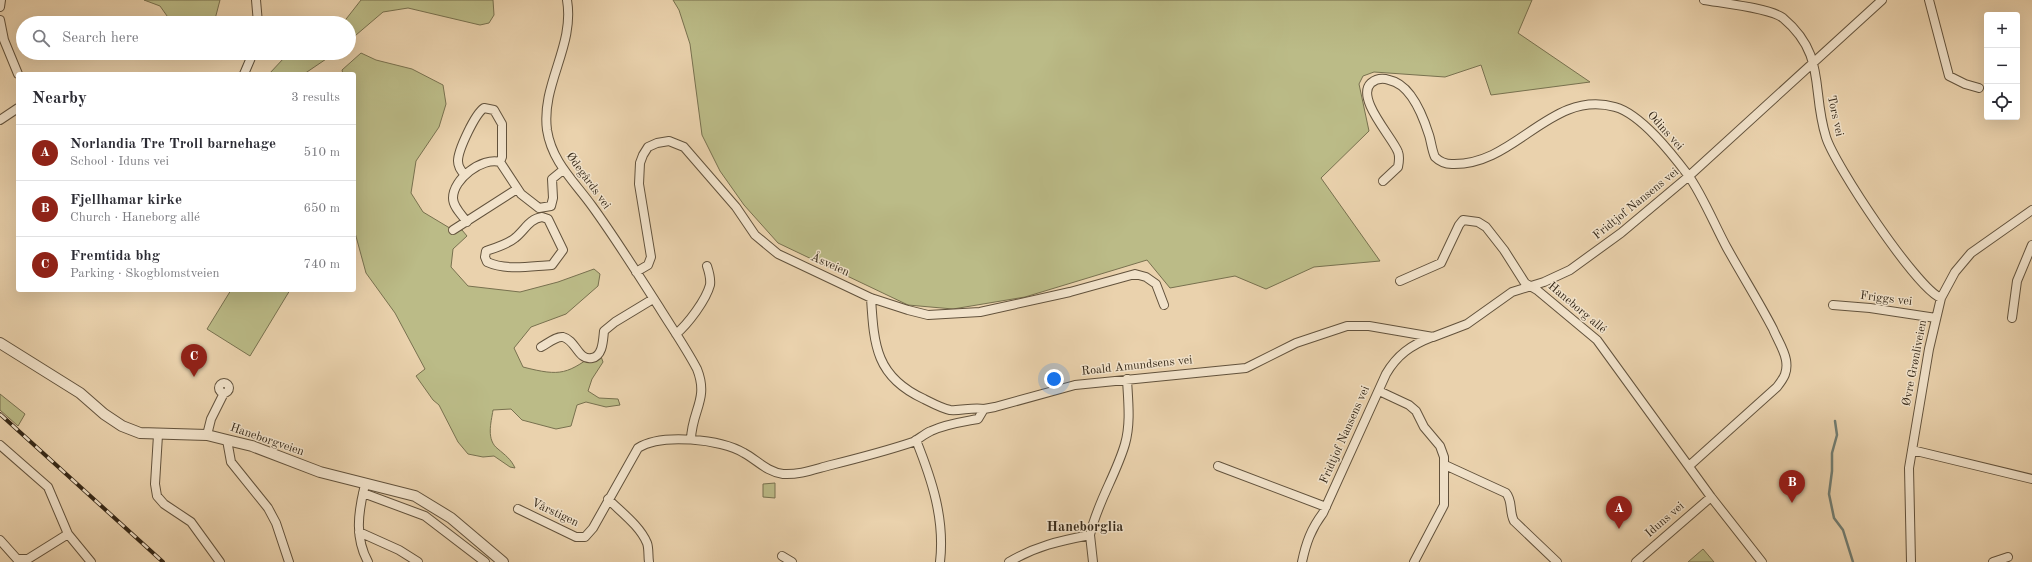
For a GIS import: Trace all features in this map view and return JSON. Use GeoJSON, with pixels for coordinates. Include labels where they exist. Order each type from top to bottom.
{"type":"FeatureCollection","features":[{"type":"Feature","properties":{"kind":"street"},"geometry":{"type":"LineString","coordinates":[[0,7],[1,0]]}},
{"type":"Feature","properties":{"kind":"street"},"geometry":{"type":"LineString","coordinates":[[256,0],[257,16]]}},
{"type":"Feature","properties":{"kind":"street","name":"Ødegårds vei"},"geometry":{"type":"LineString","coordinates":[[568,0],[569,20],[567,37],[550,88],[546,119],[552,150],[563,170],[593,207],[676,334],[697,369],[702,385],[701,399],[692,425],[692,439]]}},
{"type":"Feature","properties":{"kind":"street","name":"Tors vei"},"geometry":{"type":"LineString","coordinates":[[1704,0],[1720,1],[1770,12],[1781,17],[1795,30],[1807,45],[1814,61],[1822,122],[1833,156],[1897,251],[1926,288],[1935,296],[1941,298]]}},
{"type":"Feature","properties":{"kind":"street","name":"Fridtjof Nansens vei"},"geometry":{"type":"LineString","coordinates":[[1302,562],[1306,543],[1313,526],[1326,507],[1386,374],[1395,359],[1416,343],[1431,336],[1468,324],[1507,294],[1544,282],[1570,270],[1591,256],[1689,176],[1882,0]]}},
{"type":"Feature","properties":{"kind":"street"},"geometry":{"type":"LineString","coordinates":[[1928,0],[1948,76],[1965,84],[1979,88]]}},
{"type":"Feature","properties":{"kind":"street"},"geometry":{"type":"LineString","coordinates":[[0,20],[4,40],[17,72]]}},
{"type":"Feature","properties":{"kind":"street"},"geometry":{"type":"LineString","coordinates":[[245,72],[250,60]]}},
{"type":"Feature","properties":{"kind":"street","name":"Odins vei"},"geometry":{"type":"LineString","coordinates":[[1383,181],[1398,167],[1400,158],[1393,142],[1380,125],[1374,113],[1368,94],[1371,84],[1383,79],[1395,81],[1404,88],[1420,111],[1435,156],[1442,162],[1450,164],[1479,160],[1499,153],[1569,108],[1593,103],[1615,107],[1637,118],[1689,176],[1768,320],[1782,348],[1787,368],[1785,377],[1777,387],[1689,466]]}},
{"type":"Feature","properties":{"kind":"street"},"geometry":{"type":"LineString","coordinates":[[465,175],[459,168],[458,162],[460,152],[476,117],[484,108],[494,110],[502,124],[502,157],[500,162]]}},
{"type":"Feature","properties":{"kind":"street"},"geometry":{"type":"LineString","coordinates":[[0,120],[16,109]]}},
{"type":"Feature","properties":{"kind":"street","name":"Åsveien"},"geometry":{"type":"LineString","coordinates":[[636,272],[648,265],[651,257],[639,184],[640,163],[648,147],[657,143],[670,141],[684,147],[736,207],[756,235],[766,245],[778,254],[871,298],[928,315],[980,312],[1070,292],[1135,274],[1146,277],[1156,284],[1164,305]]}},
{"type":"Feature","properties":{"kind":"street"},"geometry":{"type":"LineString","coordinates":[[467,222],[458,211],[453,198],[455,186],[465,175],[485,163],[494,161],[500,162],[517,189],[535,205],[543,213],[548,219],[563,250],[552,266],[502,266],[487,262],[485,257],[486,251],[516,238],[520,230],[543,213],[550,206],[552,203],[552,178],[563,170]]}},
{"type":"Feature","properties":{"kind":"street"},"geometry":{"type":"LineString","coordinates":[[453,230],[517,189]]}},
{"type":"Feature","properties":{"kind":"street","name":"Øvre Grønliveien"},"geometry":{"type":"LineString","coordinates":[[1911,562],[1908,497],[1909,468],[1936,318],[1941,298],[1955,272],[1971,253],[2032,210]]}},
{"type":"Feature","properties":{"kind":"street","name":"Haneborg allé"},"geometry":{"type":"LineString","coordinates":[[1400,281],[1441,263],[1459,225],[1466,220],[1478,222],[1492,233],[1525,283],[1537,290],[1597,340],[1711,497],[1762,562]]}},
{"type":"Feature","properties":{"kind":"street"},"geometry":{"type":"LineString","coordinates":[[2012,318],[2017,281],[2032,245]]}},
{"type":"Feature","properties":{"kind":"street"},"geometry":{"type":"LineString","coordinates":[[676,334],[688,323],[708,289],[710,279],[708,266]]}},
{"type":"Feature","properties":{"kind":"street"},"geometry":{"type":"LineString","coordinates":[[871,298],[878,354],[897,384],[943,408],[951,410],[984,409]]}},
{"type":"Feature","properties":{"kind":"street"},"geometry":{"type":"LineString","coordinates":[[541,347],[558,338],[564,337],[569,340],[583,356],[589,359],[595,358],[600,351],[604,331],[615,322],[653,299]]}},
{"type":"Feature","properties":{"kind":"street","name":"Friggs vei"},"geometry":{"type":"LineString","coordinates":[[1833,305],[1870,308],[1936,318]]}},
{"type":"Feature","properties":{"kind":"street","name":"Roald Amundsens vei"},"geometry":{"type":"LineString","coordinates":[[608,499],[638,448],[650,442],[692,439],[730,447],[744,452],[764,468],[781,474],[802,473],[877,454],[916,440],[929,432],[948,424],[978,419],[984,409],[995,408],[1076,385],[1246,368],[1296,343],[1347,326],[1369,326],[1431,336]]}},
{"type":"Feature","properties":{"kind":"street","name":"Haneborgveien"},"geometry":{"type":"LineString","coordinates":[[0,343],[80,393],[104,414],[122,426],[140,433],[158,435],[207,435],[252,446],[364,488],[401,492],[427,502],[465,528],[503,562]]}},
{"type":"Feature","properties":{"kind":"street"},"geometry":{"type":"LineString","coordinates":[[1093,562],[1090,535],[1094,516],[1125,443],[1129,420],[1127,379]]}},
{"type":"Feature","properties":{"kind":"street"},"geometry":{"type":"LineString","coordinates":[[1379,391],[1409,404],[1416,411],[1424,427],[1443,451],[1444,505],[1414,562]]}},
{"type":"Feature","properties":{"kind":"street"},"geometry":{"type":"LineString","coordinates":[[207,435],[211,420],[224,393]]}},
{"type":"Feature","properties":{"kind":"street"},"geometry":{"type":"LineString","coordinates":[[158,435],[154,484],[157,496],[164,504],[191,522],[220,562]]}},
{"type":"Feature","properties":{"kind":"street"},"geometry":{"type":"LineString","coordinates":[[227,440],[231,462],[268,508],[276,523],[289,562]]}},
{"type":"Feature","properties":{"kind":"street"},"geometry":{"type":"LineString","coordinates":[[916,440],[938,502],[941,527],[940,562]]}},
{"type":"Feature","properties":{"kind":"street"},"geometry":{"type":"LineString","coordinates":[[0,445],[48,487],[68,534],[91,562]]}},
{"type":"Feature","properties":{"kind":"street"},"geometry":{"type":"LineString","coordinates":[[1912,450],[2032,479]]}},
{"type":"Feature","properties":{"kind":"street"},"geometry":{"type":"LineString","coordinates":[[1444,465],[1506,493],[1510,500],[1511,515],[1514,521],[1557,562]]}},
{"type":"Feature","properties":{"kind":"street"},"geometry":{"type":"LineString","coordinates":[[1218,466],[1326,507]]}},
{"type":"Feature","properties":{"kind":"street"},"geometry":{"type":"LineString","coordinates":[[368,562],[359,532],[358,514],[364,488],[425,516],[485,562]]}},
{"type":"Feature","properties":{"kind":"street","name":"Iduns vei"},"geometry":{"type":"LineString","coordinates":[[1636,562],[1711,497]]}},
{"type":"Feature","properties":{"kind":"street"},"geometry":{"type":"LineString","coordinates":[[608,499],[631,521],[644,538],[647,543],[649,562]]}},
{"type":"Feature","properties":{"kind":"street","name":"Vårstigen"},"geometry":{"type":"LineString","coordinates":[[518,509],[576,537],[582,538],[588,535],[593,528],[608,499]]}},
{"type":"Feature","properties":{"kind":"street"},"geometry":{"type":"LineString","coordinates":[[359,532],[399,550],[418,562]]}},
{"type":"Feature","properties":{"kind":"street"},"geometry":{"type":"LineString","coordinates":[[0,540],[17,559],[28,559],[68,534]]}},
{"type":"Feature","properties":{"kind":"street"},"geometry":{"type":"LineString","coordinates":[[1009,562],[1026,552],[1051,542],[1090,535]]}},
{"type":"Feature","properties":{"kind":"street"},"geometry":{"type":"LineString","coordinates":[[782,556],[792,562]]}},
{"type":"Feature","properties":{"kind":"street"},"geometry":{"type":"LineString","coordinates":[[1993,562],[2008,557]]}},
{"type":"Feature","properties":{"kind":"green space"},"geometry":{"type":"Polygon","coordinates":[[[144,0],[220,0],[216,16],[167,16],[160,6],[144,0]]]}},
{"type":"Feature","properties":{"kind":"green space"},"geometry":{"type":"Polygon","coordinates":[[[361,0],[493,0],[494,15],[489,23],[480,25],[408,8],[383,12],[356,35],[356,16],[348,16],[361,0]]]}},
{"type":"Feature","properties":{"kind":"green space"},"geometry":{"type":"Polygon","coordinates":[[[673,0],[1532,0],[1518,33],[1590,82],[1491,95],[1481,65],[1445,77],[1374,72],[1363,76],[1359,84],[1369,131],[1321,178],[1380,261],[1314,267],[1266,289],[1235,276],[1170,288],[1147,260],[1025,297],[953,309],[908,305],[778,243],[744,205],[720,171],[702,135],[690,44],[679,10],[673,0]]]}},
{"type":"Feature","properties":{"kind":"green space"},"geometry":{"type":"Polygon","coordinates":[[[361,53],[376,60],[412,69],[443,85],[446,104],[439,127],[416,161],[411,193],[423,212],[453,230],[462,230],[467,236],[453,249],[451,267],[468,286],[520,292],[558,282],[594,269],[600,274],[598,286],[566,314],[531,327],[514,348],[523,367],[547,372],[571,369],[599,351],[603,362],[592,379],[588,391],[599,398],[618,399],[620,405],[606,407],[586,402],[577,405],[571,426],[556,429],[522,420],[511,409],[493,410],[490,431],[492,441],[494,445],[510,460],[515,468],[510,467],[494,456],[483,457],[468,454],[458,442],[439,405],[433,400],[416,376],[425,369],[395,313],[366,273],[356,236],[356,72],[342,72],[342,70],[353,60],[356,60],[356,57],[361,53]]]}},
{"type":"Feature","properties":{"kind":"green space"},"geometry":{"type":"Polygon","coordinates":[[[282,60],[325,60],[307,72],[271,72],[282,60]]]}},
{"type":"Feature","properties":{"kind":"green space"},"geometry":{"type":"Polygon","coordinates":[[[230,292],[289,292],[250,356],[207,329],[230,292]]]}},
{"type":"Feature","properties":{"kind":"green space"},"geometry":{"type":"Polygon","coordinates":[[[0,394],[25,414],[18,426],[0,410],[0,394]]]}},
{"type":"Feature","properties":{"kind":"green space"},"geometry":{"type":"Polygon","coordinates":[[[775,483],[775,498],[763,497],[763,484],[775,483]]]}},
{"type":"Feature","properties":{"kind":"green space"},"geometry":{"type":"Polygon","coordinates":[[[1703,549],[1714,562],[1688,562],[1703,549]]]}},
{"type":"Feature","properties":{"kind":"waterway"},"geometry":{"type":"LineString","coordinates":[[1835,421],[1837,435],[1832,453],[1832,471],[1829,494],[1834,518],[1843,530],[1853,562]]}},
{"type":"Feature","properties":{"kind":"railway"},"geometry":{"type":"LineString","coordinates":[[0,414],[163,562]]}},
{"type":"Feature","properties":{"kind":"place","name":"Fremtida bhg"},"geometry":{"type":"Point","coordinates":[194,377]}},
{"type":"Feature","properties":{"kind":"place","name":"Fjellhamar kirke"},"geometry":{"type":"Point","coordinates":[1792,503]}},
{"type":"Feature","properties":{"kind":"place","name":"Norlandia Tre Troll barnehage"},"geometry":{"type":"Point","coordinates":[1619,529]}},
{"type":"Feature","properties":{"kind":"district","name":"Haneborglia"},"geometry":{"type":"Point","coordinates":[1085,527]}}]}
